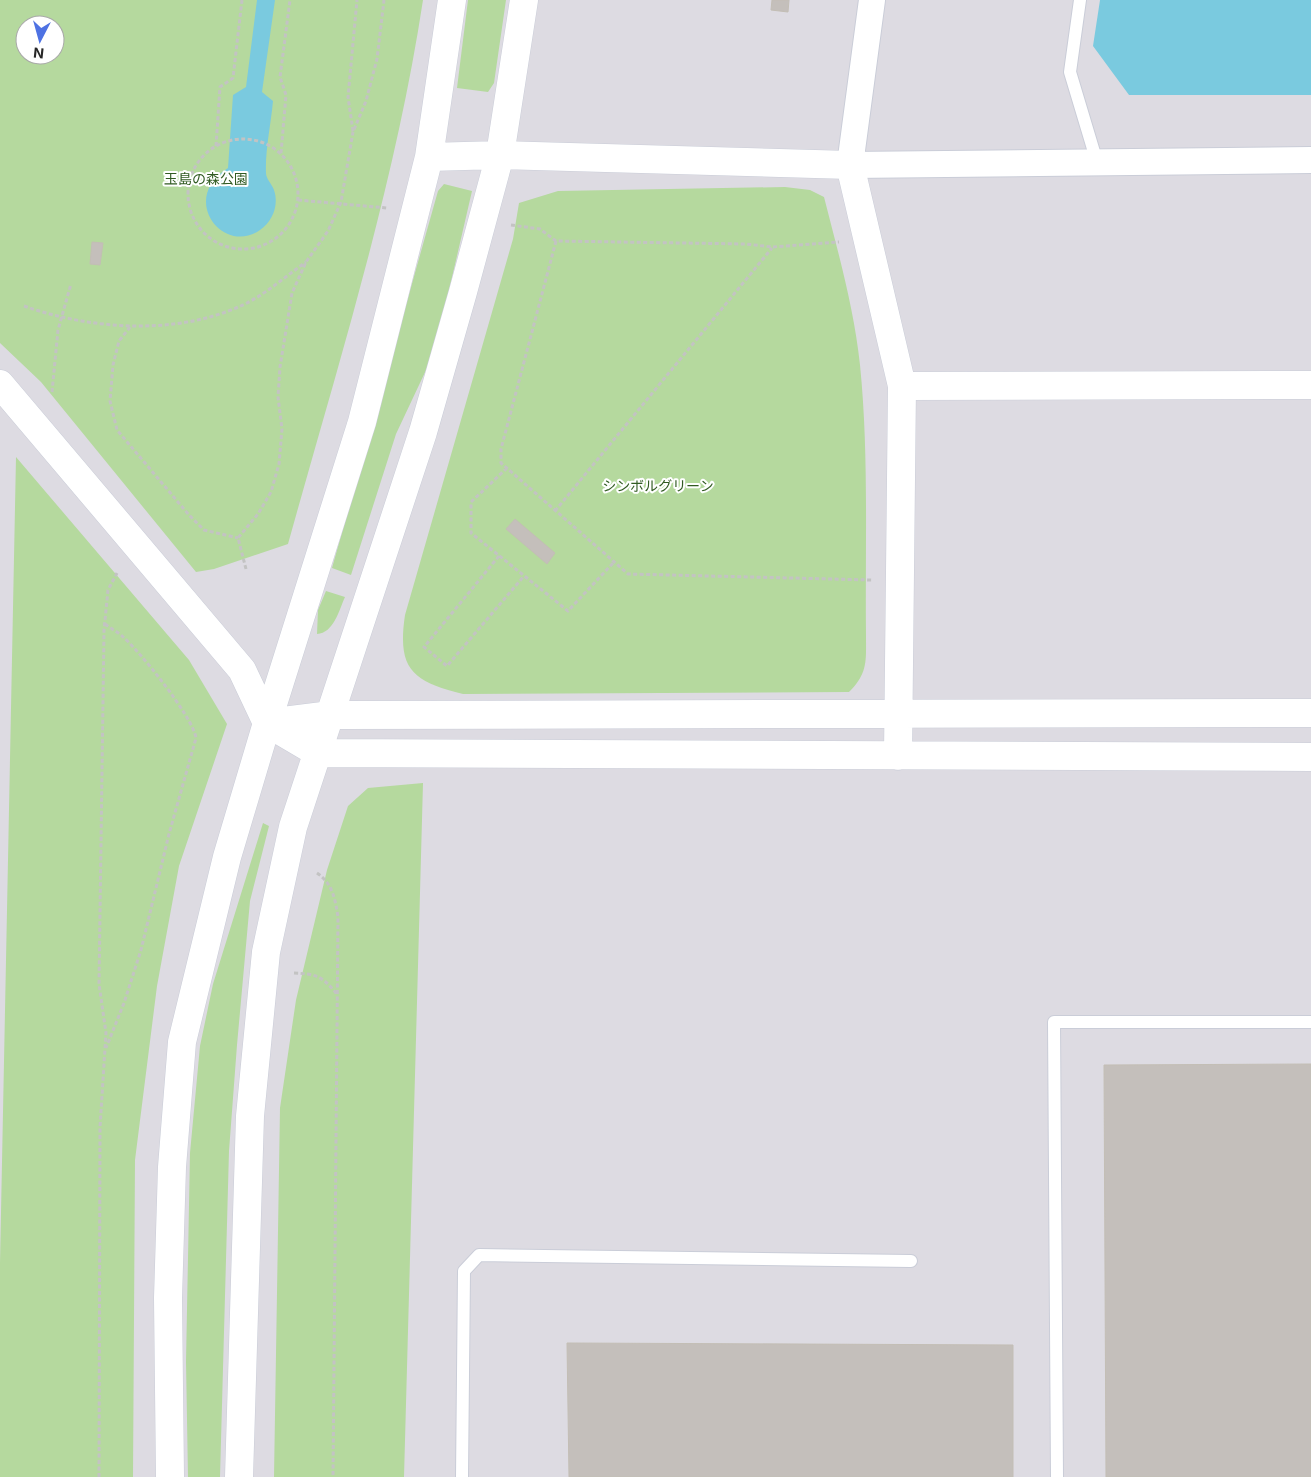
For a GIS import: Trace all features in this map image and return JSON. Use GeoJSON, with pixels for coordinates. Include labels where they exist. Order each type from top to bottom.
{"type":"FeatureCollection","features":[{"type":"Feature","properties":{"kind":"street"},"geometry":{"type":"LineString","coordinates":[[170,1477],[168,1298],[172,1167],[182,1042],[227,857],[267,723],[362,422],[429,157],[452,0]]}},
{"type":"Feature","properties":{"kind":"street"},"geometry":{"type":"LineString","coordinates":[[239,1477],[250,1116],[266,952],[293,826],[423,432],[500,155],[524,0]]}},
{"type":"Feature","properties":{"kind":"street"},"geometry":{"type":"LineString","coordinates":[[872,0],[850,165],[902,386],[898,756]]}},
{"type":"Feature","properties":{"kind":"street"},"geometry":{"type":"LineString","coordinates":[[429,157],[500,155],[850,165],[1311,160]]}},
{"type":"Feature","properties":{"kind":"street"},"geometry":{"type":"LineString","coordinates":[[0,384],[242,670],[267,723],[318,753],[1311,757]]}},
{"type":"Feature","properties":{"kind":"street"},"geometry":{"type":"LineString","coordinates":[[902,386],[1311,385]]}},
{"type":"Feature","properties":{"kind":"street"},"geometry":{"type":"LineString","coordinates":[[267,723],[331,715],[1311,713]]}},
{"type":"Feature","properties":{"kind":"lane"},"geometry":{"type":"LineString","coordinates":[[1080,0],[1070,72],[1097,162]]}},
{"type":"Feature","properties":{"kind":"lane"},"geometry":{"type":"LineString","coordinates":[[1057,1477],[1054,1022],[1311,1022]]}},
{"type":"Feature","properties":{"kind":"lane"},"geometry":{"type":"LineString","coordinates":[[462,1477],[464,1271],[479,1255],[911,1261]]}},
{"type":"Feature","properties":{"kind":"path"},"geometry":{"type":"LineString","coordinates":[[216,147],[220,87],[233,78],[242,0]]}},
{"type":"Feature","properties":{"kind":"path"},"geometry":{"type":"LineString","coordinates":[[281,154],[286,95],[280,77],[290,0]]}},
{"type":"Feature","properties":{"kind":"path"},"geometry":{"type":"LineString","coordinates":[[353,132],[348,97],[357,0]]}},
{"type":"Feature","properties":{"kind":"path"},"geometry":{"type":"LineString","coordinates":[[238,538],[258,514],[271,492],[279,464],[282,429],[278,397],[280,367],[292,293],[306,262],[328,232],[341,202],[353,132],[366,101],[377,59],[384,0]]}},
{"type":"Feature","properties":{"kind":"path"},"geometry":{"type":"LineString","coordinates":[[246,139],[269,145],[281,154],[292,167],[297,183],[298,200],[293,217],[284,231],[270,242],[254,248],[236,249],[218,243],[203,232],[193,217],[188,198],[190,180],[198,162],[216,147],[230,140],[246,139]]}},
{"type":"Feature","properties":{"kind":"path"},"geometry":{"type":"LineString","coordinates":[[298,200],[341,202],[415,211]]}},
{"type":"Feature","properties":{"kind":"path"},"geometry":{"type":"LineString","coordinates":[[508,224],[540,229],[556,241],[746,244],[772,247],[867,238]]}},
{"type":"Feature","properties":{"kind":"path"},"geometry":{"type":"LineString","coordinates":[[556,241],[501,449],[501,463],[628,574],[900,581]]}},
{"type":"Feature","properties":{"kind":"path"},"geometry":{"type":"LineString","coordinates":[[555,511],[772,247]]}},
{"type":"Feature","properties":{"kind":"path"},"geometry":{"type":"LineString","coordinates":[[24,306],[62,319],[130,326],[171,324],[208,317],[246,303],[306,262]]}},
{"type":"Feature","properties":{"kind":"path"},"geometry":{"type":"LineString","coordinates":[[52,392],[58,330],[71,284]]}},
{"type":"Feature","properties":{"kind":"path"},"geometry":{"type":"LineString","coordinates":[[130,326],[119,341],[113,364],[110,401],[117,430],[204,530],[238,538]]}},
{"type":"Feature","properties":{"kind":"path"},"geometry":{"type":"LineString","coordinates":[[507,468],[471,502],[471,534],[568,611],[614,562]]}},
{"type":"Feature","properties":{"kind":"path"},"geometry":{"type":"LineString","coordinates":[[238,538],[246,569]]}},
{"type":"Feature","properties":{"kind":"path"},"geometry":{"type":"LineString","coordinates":[[500,556],[424,647],[447,666],[524,576]]}},
{"type":"Feature","properties":{"kind":"path"},"geometry":{"type":"LineString","coordinates":[[99,1477],[100,1127],[106,1033],[99,984],[105,624],[108,590],[117,573]]}},
{"type":"Feature","properties":{"kind":"path"},"geometry":{"type":"LineString","coordinates":[[105,624],[122,636],[154,673],[195,730],[196,738],[168,834],[141,950],[124,1004],[105,1051]]}},
{"type":"Feature","properties":{"kind":"path"},"geometry":{"type":"LineString","coordinates":[[317,873],[326,879],[334,894],[338,918],[333,1477]]}},
{"type":"Feature","properties":{"kind":"path"},"geometry":{"type":"LineString","coordinates":[[294,973],[310,974],[324,979],[336,993]]}},
{"type":"Feature","properties":{"kind":"shaded area"},"geometry":{"type":"Polygon","coordinates":[[[0,0],[1100,0],[1094,46],[1129,95],[1311,95],[1311,1477],[0,1477],[0,0]]]}},
{"type":"Feature","properties":{"kind":"green space","name":"玉島の森公園"},"geometry":{"type":"Polygon","coordinates":[[[0,0],[423,0],[397,138],[381,206],[364,274],[288,544],[214,569],[196,572],[41,382],[0,343],[0,0]]]}},
{"type":"Feature","properties":{"kind":"green space"},"geometry":{"type":"Polygon","coordinates":[[[468,0],[506,0],[494,83],[488,92],[457,88],[468,0]]]}},
{"type":"Feature","properties":{"kind":"green space"},"geometry":{"type":"Polygon","coordinates":[[[444,184],[472,191],[435,351],[396,434],[351,575],[332,568],[438,191],[444,184]]]}},
{"type":"Feature","properties":{"kind":"green space","name":"シンボルグリーン"},"geometry":{"type":"Polygon","coordinates":[[[785,187],[810,190],[824,197],[854,322],[863,398],[866,466],[866,652],[865,666],[860,679],[849,692],[463,694],[431,684],[420,678],[406,660],[403,633],[405,615],[513,239],[519,203],[558,191],[785,187]]]}},
{"type":"Feature","properties":{"kind":"green space"},"geometry":{"type":"Polygon","coordinates":[[[16,457],[189,660],[227,724],[179,866],[157,986],[135,1160],[133,1477],[0,1477],[0,1263],[16,457]]]}},
{"type":"Feature","properties":{"kind":"green space"},"geometry":{"type":"Polygon","coordinates":[[[326,591],[345,597],[332,625],[323,633],[317,634],[318,610],[326,591]]]}},
{"type":"Feature","properties":{"kind":"green space"},"geometry":{"type":"Polygon","coordinates":[[[423,783],[404,1477],[274,1477],[280,1108],[296,1000],[327,870],[348,806],[368,788],[423,783]]]}},
{"type":"Feature","properties":{"kind":"green space"},"geometry":{"type":"Polygon","coordinates":[[[263,823],[269,826],[250,901],[229,1151],[220,1477],[188,1477],[186,1362],[190,1153],[200,1046],[213,984],[263,823]]]}},
{"type":"Feature","properties":{"kind":"water"},"geometry":{"type":"Polygon","coordinates":[[[257,0],[275,0],[262,92],[273,101],[267,146],[266,173],[274,190],[276,201],[274,212],[265,226],[246,236],[233,236],[221,230],[212,220],[207,208],[207,194],[214,181],[228,168],[233,95],[246,87],[257,0]]]}},
{"type":"Feature","properties":{"kind":"water"},"geometry":{"type":"Polygon","coordinates":[[[1100,0],[1311,0],[1311,95],[1129,95],[1093,46],[1100,0]]]}},
{"type":"Feature","properties":{"kind":"building"},"geometry":{"type":"Polygon","coordinates":[[[772,0],[789,0],[788,12],[771,10],[772,0]]]}},
{"type":"Feature","properties":{"kind":"building"},"geometry":{"type":"Polygon","coordinates":[[[92,242],[103,243],[100,265],[90,264],[92,242]]]}},
{"type":"Feature","properties":{"kind":"building"},"geometry":{"type":"Polygon","coordinates":[[[515,519],[555,553],[547,564],[506,529],[515,519]]]}},
{"type":"Feature","properties":{"kind":"building"},"geometry":{"type":"Polygon","coordinates":[[[1311,1064],[1311,1477],[1106,1477],[1104,1065],[1311,1064]]]}},
{"type":"Feature","properties":{"kind":"building"},"geometry":{"type":"Polygon","coordinates":[[[567,1343],[1013,1345],[1013,1477],[569,1477],[567,1343]]]}}]}
